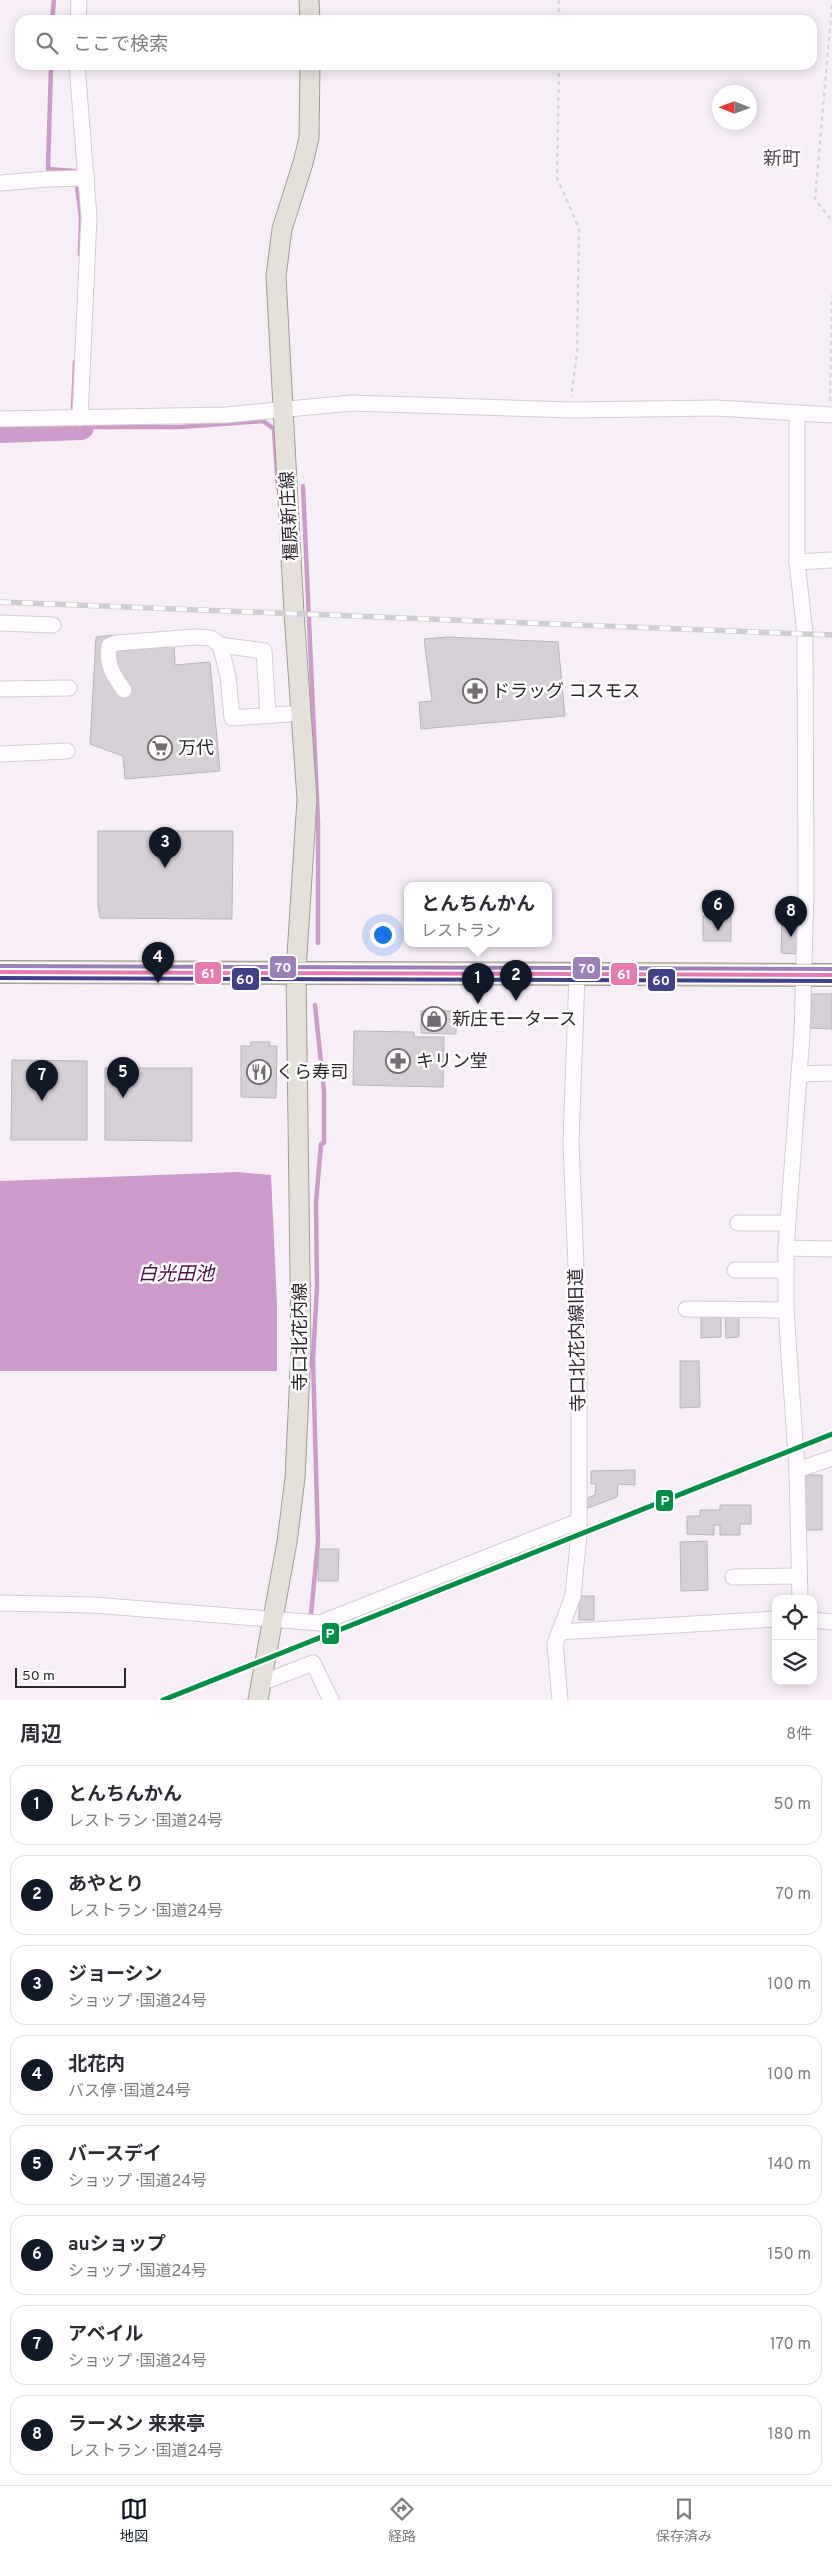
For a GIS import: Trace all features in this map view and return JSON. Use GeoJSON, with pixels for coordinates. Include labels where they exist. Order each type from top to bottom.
{"type":"FeatureCollection","features":[{"type":"Feature","properties":{"kind":"highway"},"geometry":{"type":"LineString","coordinates":[[0,972],[296,971],[577,976],[832,975]]}},
{"type":"Feature","properties":{"kind":"main road"},"geometry":{"type":"LineString","coordinates":[[310,0],[310,15]]}},
{"type":"Feature","properties":{"kind":"main road","name":"橿原新庄線"},"geometry":{"type":"LineString","coordinates":[[296,971],[307,823],[277,299],[278,253],[282,229],[309,138],[310,70]]}},
{"type":"Feature","properties":{"kind":"main road","name":"寺口北花内線"},"geometry":{"type":"LineString","coordinates":[[260,1692],[287,1542],[299,1424],[301,1350],[296,971]]}},
{"type":"Feature","properties":{"kind":"street"},"geometry":{"type":"LineString","coordinates":[[78,15],[79,0]]}},
{"type":"Feature","properties":{"kind":"street"},"geometry":{"type":"LineString","coordinates":[[77,70],[89,217],[80,418]]}},
{"type":"Feature","properties":{"kind":"street"},"geometry":{"type":"LineString","coordinates":[[0,183],[87,178]]}},
{"type":"Feature","properties":{"kind":"street"},"geometry":{"type":"LineString","coordinates":[[0,419],[216,415],[284,410],[318,404],[352,403],[572,410],[717,408],[831,415]]}},
{"type":"Feature","properties":{"kind":"street"},"geometry":{"type":"LineString","coordinates":[[797,413],[797,562],[805,634],[806,890],[799,1074],[787,1223],[786,1310],[797,1470],[800,1595]]}},
{"type":"Feature","properties":{"kind":"street"},"geometry":{"type":"LineString","coordinates":[[797,562],[832,560]]}},
{"type":"Feature","properties":{"kind":"street"},"geometry":{"type":"LineString","coordinates":[[0,623],[53,625]]}},
{"type":"Feature","properties":{"kind":"street"},"geometry":{"type":"LineString","coordinates":[[124,690],[110,671],[107,657],[109,646],[116,643],[196,637],[211,638],[220,645],[264,651],[268,715]]}},
{"type":"Feature","properties":{"kind":"street"},"geometry":{"type":"LineString","coordinates":[[220,645],[228,676],[232,718],[301,712]]}},
{"type":"Feature","properties":{"kind":"street"},"geometry":{"type":"LineString","coordinates":[[0,689],[69,688]]}},
{"type":"Feature","properties":{"kind":"street"},"geometry":{"type":"LineString","coordinates":[[0,754],[67,751]]}},
{"type":"Feature","properties":{"kind":"street","name":"寺口北花内線旧道"},"geometry":{"type":"LineString","coordinates":[[560,1700],[555,1644],[573,1596],[578,1554],[579,1521],[579,1342],[571,1142],[577,976]]}},
{"type":"Feature","properties":{"kind":"street"},"geometry":{"type":"LineString","coordinates":[[799,1074],[832,1073]]}},
{"type":"Feature","properties":{"kind":"street"},"geometry":{"type":"LineString","coordinates":[[738,1223],[787,1223]]}},
{"type":"Feature","properties":{"kind":"street"},"geometry":{"type":"LineString","coordinates":[[786,1248],[832,1249]]}},
{"type":"Feature","properties":{"kind":"street"},"geometry":{"type":"LineString","coordinates":[[735,1270],[786,1270]]}},
{"type":"Feature","properties":{"kind":"street"},"geometry":{"type":"LineString","coordinates":[[686,1309],[786,1310]]}},
{"type":"Feature","properties":{"kind":"street"},"geometry":{"type":"LineString","coordinates":[[797,1470],[832,1458]]}},
{"type":"Feature","properties":{"kind":"street"},"geometry":{"type":"LineString","coordinates":[[0,1603],[93,1605],[320,1623],[579,1521]]}},
{"type":"Feature","properties":{"kind":"street"},"geometry":{"type":"LineString","coordinates":[[733,1577],[799,1576]]}},
{"type":"Feature","properties":{"kind":"street"},"geometry":{"type":"LineString","coordinates":[[559,1632],[772,1619]]}},
{"type":"Feature","properties":{"kind":"street"},"geometry":{"type":"LineString","coordinates":[[817,1620],[832,1622]]}},
{"type":"Feature","properties":{"kind":"street"},"geometry":{"type":"LineString","coordinates":[[260,1692],[313,1663],[331,1700]]}},
{"type":"Feature","properties":{"kind":"path"},"geometry":{"type":"LineString","coordinates":[[559,0],[559,15]]}},
{"type":"Feature","properties":{"kind":"path"},"geometry":{"type":"LineString","coordinates":[[832,0],[815,199],[832,221]]}},
{"type":"Feature","properties":{"kind":"path"},"geometry":{"type":"LineString","coordinates":[[559,70],[557,178],[579,228],[576,354],[570,403],[572,410]]}},
{"type":"Feature","properties":{"kind":"path"},"geometry":{"type":"LineString","coordinates":[[831,415],[832,295]]}},
{"type":"Feature","properties":{"kind":"water","name":"白光田池"},"geometry":{"type":"Polygon","coordinates":[[[238,1172],[271,1175],[277,1304],[277,1371],[0,1371],[0,1181],[238,1172]]]}},
{"type":"Feature","properties":{"kind":"building"},"geometry":{"type":"Polygon","coordinates":[[[115,635],[117,651],[174,646],[175,665],[210,662],[220,771],[125,779],[123,756],[90,744],[96,637],[115,635]]]}},
{"type":"Feature","properties":{"kind":"building"},"geometry":{"type":"Polygon","coordinates":[[[448,637],[558,642],[565,716],[421,729],[419,702],[432,701],[424,639],[448,637]]]}},
{"type":"Feature","properties":{"kind":"building"},"geometry":{"type":"Polygon","coordinates":[[[98,831],[233,831],[232,919],[100,918],[98,905],[98,831]]]}},
{"type":"Feature","properties":{"kind":"building"},"geometry":{"type":"Polygon","coordinates":[[[703,916],[731,917],[731,941],[703,941],[703,916]]]}},
{"type":"Feature","properties":{"kind":"building"},"geometry":{"type":"Polygon","coordinates":[[[782,922],[799,922],[798,954],[781,953],[782,922]]]}},
{"type":"Feature","properties":{"kind":"building"},"geometry":{"type":"Polygon","coordinates":[[[811,994],[832,994],[832,1029],[810,1028],[811,994]]]}},
{"type":"Feature","properties":{"kind":"building"},"geometry":{"type":"Polygon","coordinates":[[[421,1011],[456,1011],[456,1034],[421,1033],[421,1011]]]}},
{"type":"Feature","properties":{"kind":"building","name":"キリン堂"},"geometry":{"type":"Polygon","coordinates":[[[354,1031],[414,1032],[414,1037],[444,1037],[443,1087],[353,1085],[354,1031]]]}},
{"type":"Feature","properties":{"kind":"building","name":"くら寿司"},"geometry":{"type":"Polygon","coordinates":[[[251,1042],[270,1042],[269,1046],[277,1046],[276,1098],[241,1097],[241,1046],[251,1046],[251,1042]]]}},
{"type":"Feature","properties":{"kind":"building"},"geometry":{"type":"Polygon","coordinates":[[[12,1060],[87,1061],[87,1140],[11,1140],[12,1060]]]}},
{"type":"Feature","properties":{"kind":"building"},"geometry":{"type":"Polygon","coordinates":[[[105,1068],[192,1068],[192,1141],[105,1140],[105,1068]]]}},
{"type":"Feature","properties":{"kind":"building"},"geometry":{"type":"Polygon","coordinates":[[[725,1315],[739,1315],[739,1337],[726,1338],[725,1315]]]}},
{"type":"Feature","properties":{"kind":"building"},"geometry":{"type":"Polygon","coordinates":[[[701,1316],[721,1316],[721,1337],[701,1338],[701,1316]]]}},
{"type":"Feature","properties":{"kind":"building"},"geometry":{"type":"Polygon","coordinates":[[[680,1361],[699,1361],[700,1407],[680,1408],[680,1361]]]}},
{"type":"Feature","properties":{"kind":"building"},"geometry":{"type":"Polygon","coordinates":[[[635,1470],[635,1485],[618,1484],[617,1497],[583,1510],[580,1501],[595,1495],[596,1484],[591,1484],[591,1471],[635,1470]]]}},
{"type":"Feature","properties":{"kind":"building"},"geometry":{"type":"Polygon","coordinates":[[[806,1475],[822,1475],[822,1530],[800,1530],[800,1483],[806,1475]]]}},
{"type":"Feature","properties":{"kind":"building"},"geometry":{"type":"Polygon","coordinates":[[[720,1505],[751,1505],[751,1524],[740,1524],[740,1535],[720,1535],[720,1525],[714,1525],[714,1535],[687,1534],[687,1516],[700,1516],[700,1510],[720,1510],[720,1505]]]}},
{"type":"Feature","properties":{"kind":"building"},"geometry":{"type":"Polygon","coordinates":[[[707,1541],[708,1590],[681,1591],[680,1542],[707,1541]]]}},
{"type":"Feature","properties":{"kind":"building"},"geometry":{"type":"Polygon","coordinates":[[[319,1549],[339,1549],[338,1581],[318,1581],[319,1549]]]}},
{"type":"Feature","properties":{"kind":"building"},"geometry":{"type":"Polygon","coordinates":[[[579,1596],[594,1596],[594,1620],[579,1620],[579,1596]]]}},
{"type":"Feature","properties":{"kind":"waterway"},"geometry":{"type":"LineString","coordinates":[[52,15],[54,0]]}},
{"type":"Feature","properties":{"kind":"waterway"},"geometry":{"type":"LineString","coordinates":[[51,70],[48,169],[75,171],[81,217],[80,255]]}},
{"type":"Feature","properties":{"kind":"waterway"},"geometry":{"type":"LineString","coordinates":[[73,408],[75,362]]}},
{"type":"Feature","properties":{"kind":"waterway"},"geometry":{"type":"LineString","coordinates":[[81,427],[180,427],[263,421],[274,429],[278,488]]}},
{"type":"Feature","properties":{"kind":"waterway"},"geometry":{"type":"LineString","coordinates":[[0,430],[81,427]]}},
{"type":"Feature","properties":{"kind":"waterway"},"geometry":{"type":"LineString","coordinates":[[303,486],[318,822],[318,943]]}},
{"type":"Feature","properties":{"kind":"waterway"},"geometry":{"type":"LineString","coordinates":[[311,1614],[318,1542],[313,1360],[317,1286],[316,1202],[321,1144],[324,1143],[324,1091],[315,1005]]}},
{"type":"Feature","properties":{"kind":"railway"},"geometry":{"type":"LineString","coordinates":[[0,602],[832,635]]}},
{"type":"Feature","properties":{"kind":"transit line","name":"70"},"geometry":{"type":"LineString","coordinates":[[0,966],[832,969]]}},
{"type":"Feature","properties":{"kind":"transit line","name":"61"},"geometry":{"type":"LineString","coordinates":[[0,972],[832,975]]}},
{"type":"Feature","properties":{"kind":"transit line","name":"60"},"geometry":{"type":"LineString","coordinates":[[0,978],[832,981]]}},
{"type":"Feature","properties":{"kind":"transit line","name":"P"},"geometry":{"type":"LineString","coordinates":[[163,1700],[832,1434]]}},
{"type":"Feature","properties":{"kind":"place","name":"ドラッグ コスモス"},"geometry":{"type":"Point","coordinates":[475,691]}},
{"type":"Feature","properties":{"kind":"place","name":"万代"},"geometry":{"type":"Point","coordinates":[160,748]}},
{"type":"Feature","properties":{"kind":"place","name":"ジョーシン"},"geometry":{"type":"Point","coordinates":[165,868]}},
{"type":"Feature","properties":{"kind":"place","name":"auショップ"},"geometry":{"type":"Point","coordinates":[718,931]}},
{"type":"Feature","properties":{"kind":"place","name":"ラーメン 来来亭"},"geometry":{"type":"Point","coordinates":[791,937]}},
{"type":"Feature","properties":{"kind":"place","name":"北花内"},"geometry":{"type":"Point","coordinates":[158,983]}},
{"type":"Feature","properties":{"kind":"place","name":"あやとり"},"geometry":{"type":"Point","coordinates":[516,1001]}},
{"type":"Feature","properties":{"kind":"place","name":"とんちんかん"},"geometry":{"type":"Point","coordinates":[478,1004]}},
{"type":"Feature","properties":{"kind":"place","name":"新庄モータース"},"geometry":{"type":"Point","coordinates":[434,1019]}},
{"type":"Feature","properties":{"kind":"place","name":"キリン堂"},"geometry":{"type":"Point","coordinates":[398,1061]}},
{"type":"Feature","properties":{"kind":"place","name":"くら寿司"},"geometry":{"type":"Point","coordinates":[259,1072]}},
{"type":"Feature","properties":{"kind":"place","name":"バースデイ"},"geometry":{"type":"Point","coordinates":[123,1098]}},
{"type":"Feature","properties":{"kind":"place","name":"アベイル"},"geometry":{"type":"Point","coordinates":[42,1101]}},
{"type":"Feature","properties":{"kind":"district","name":"新町"},"geometry":{"type":"Point","coordinates":[782,158]}}]}
